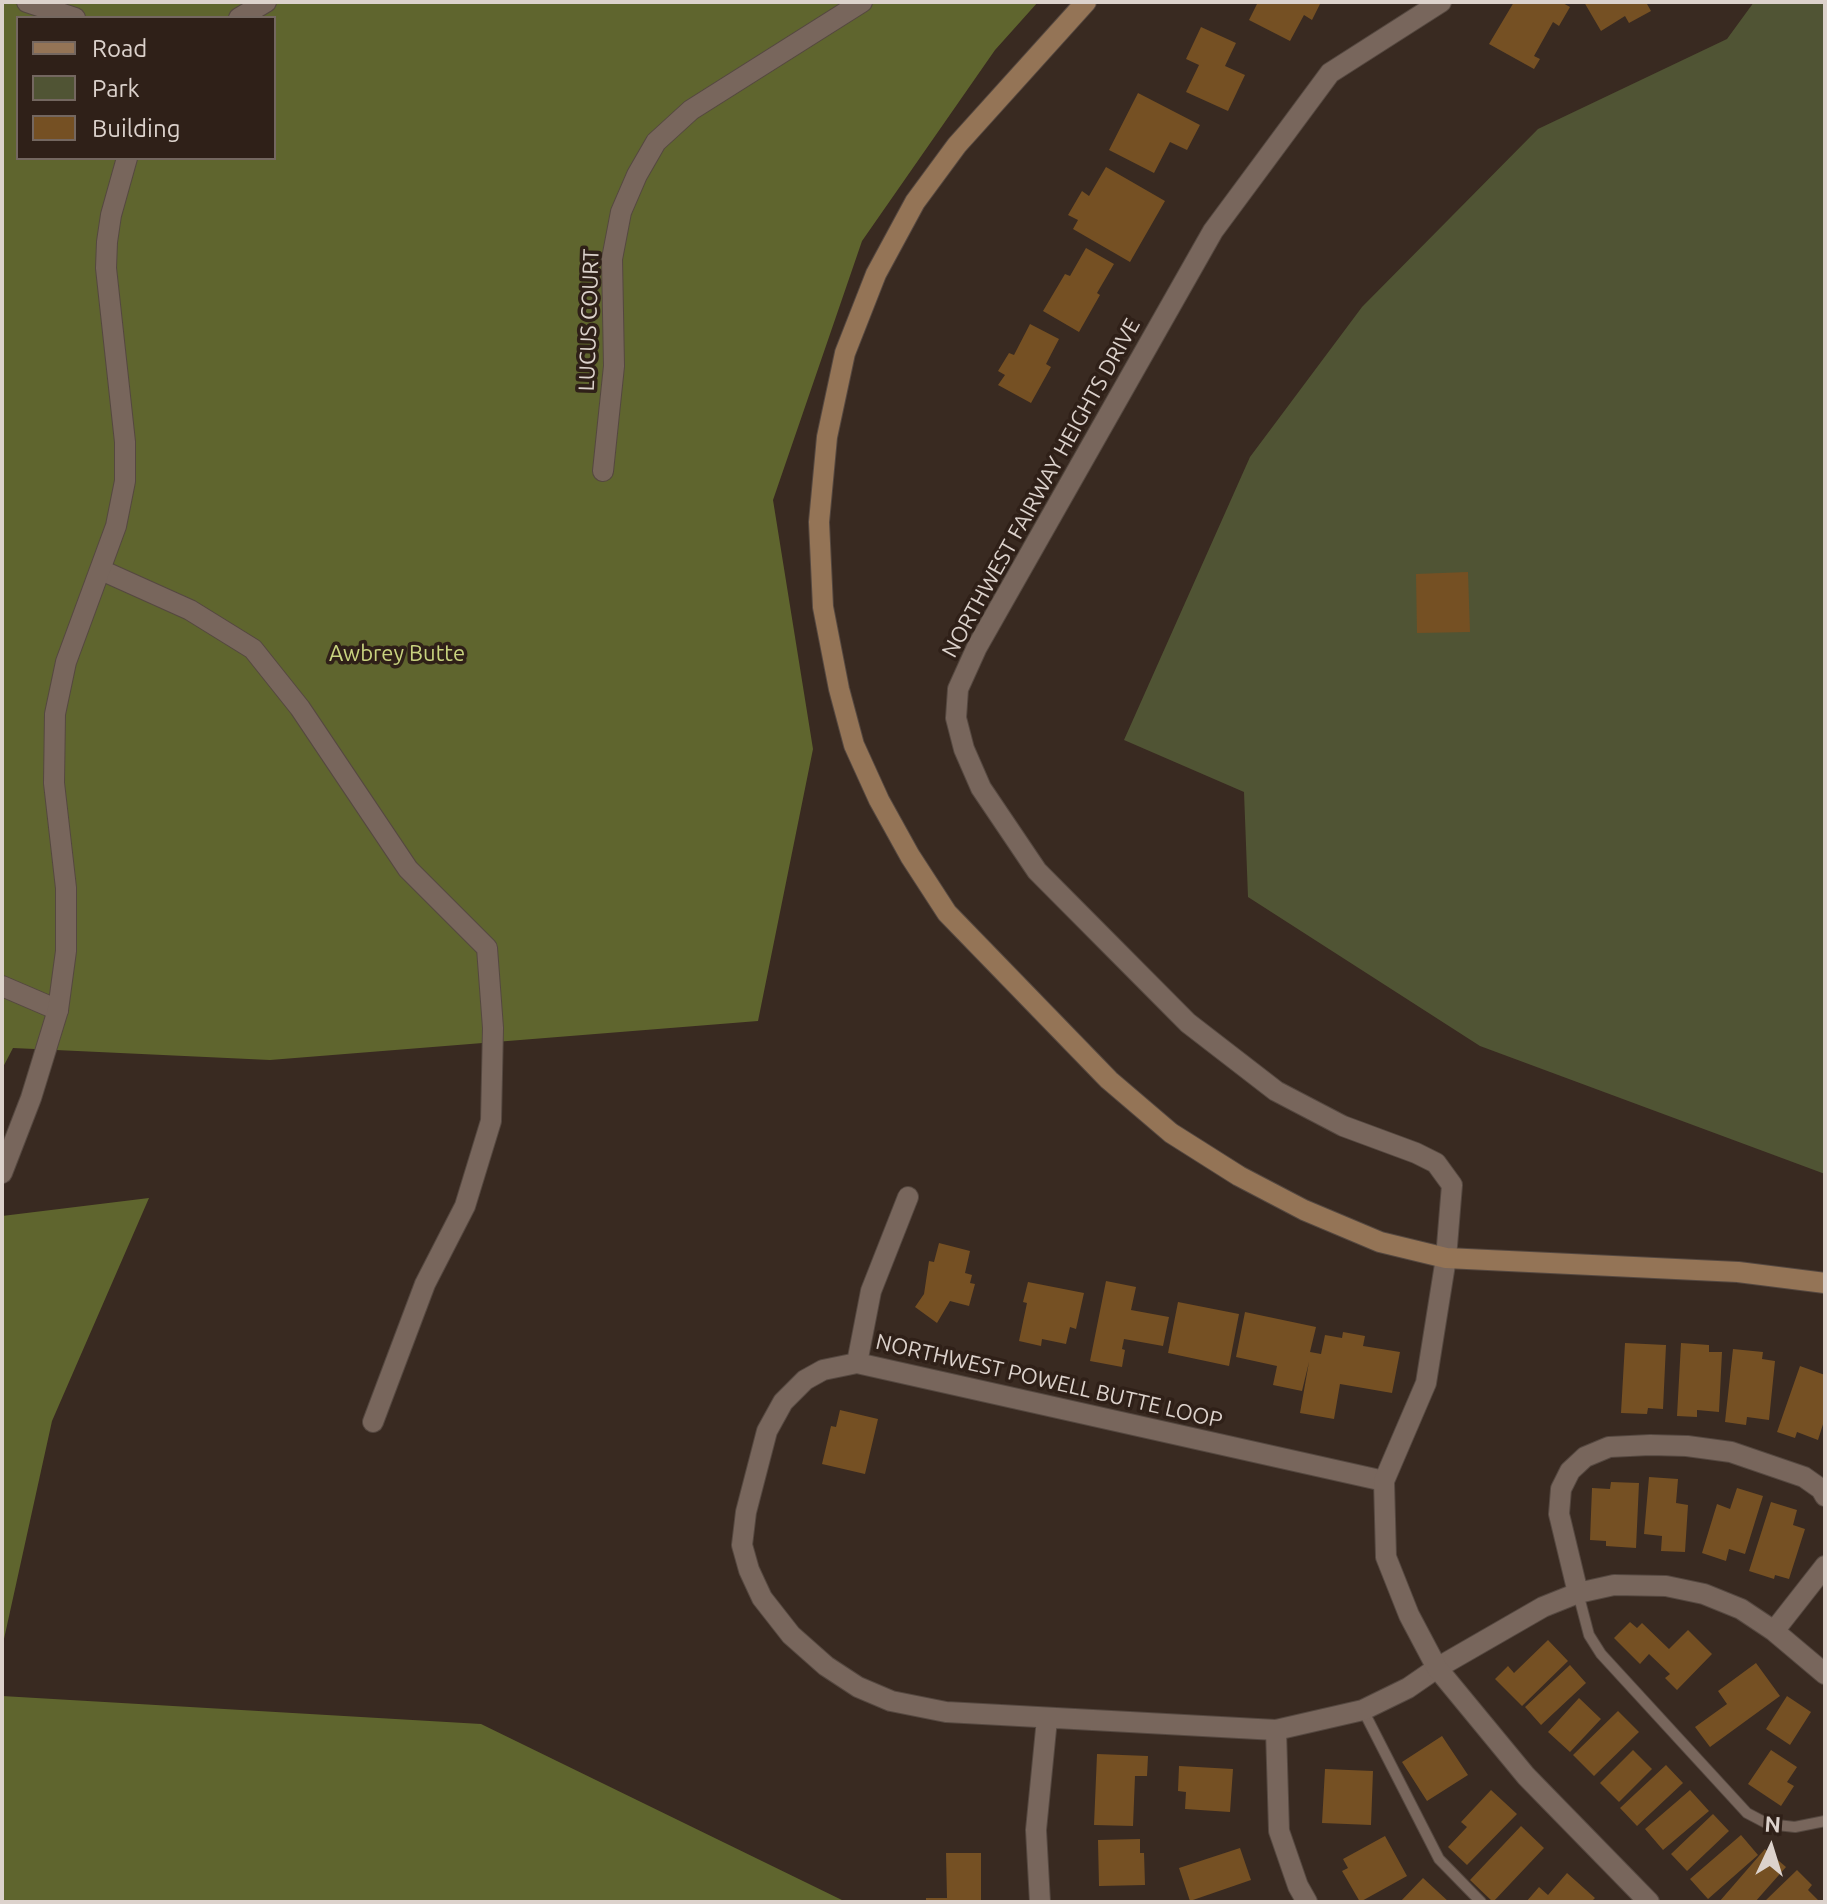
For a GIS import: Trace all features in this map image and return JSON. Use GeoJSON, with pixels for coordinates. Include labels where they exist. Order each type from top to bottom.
{"type":"FeatureCollection","features":[{"type":"Feature","properties":{"kind":"main road"},"geometry":{"type":"LineString","coordinates":[[1086,2],[957,145],[915,202],[876,274],[845,353],[827,437],[819,522],[823,607],[854,745],[892,822],[947,913],[1109,1080],[1171,1133],[1239,1176],[1304,1210],[1380,1242],[1446,1258],[1738,1272],[1825,1283]]}},
{"type":"Feature","properties":{"kind":"street"},"geometry":{"type":"LineString","coordinates":[[27,2],[69,16]]}},
{"type":"Feature","properties":{"kind":"street"},"geometry":{"type":"LineString","coordinates":[[242,16],[266,2]]}},
{"type":"Feature","properties":{"kind":"street","name":"LUCUS COURT"},"geometry":{"type":"LineString","coordinates":[[603,471],[614,366],[612,259],[621,212],[637,175],[656,142],[691,110],[862,2]]}},
{"type":"Feature","properties":{"kind":"street","name":"NORTHWEST FAIRWAY HEIGHTS DRIVE"},"geometry":{"type":"LineString","coordinates":[[1384,1481],[1426,1383],[1446,1258],[1452,1185],[1436,1163],[1343,1126],[1276,1091],[1188,1023],[1037,871],[981,788],[964,749],[956,718],[958,689],[977,647],[1213,231],[1330,73],[1441,2]]}},
{"type":"Feature","properties":{"kind":"street"},"geometry":{"type":"LineString","coordinates":[[2,1173],[31,1098],[58,1010],[66,951],[66,888],[54,783],[55,714],[66,662],[116,526],[125,481],[125,442],[106,268],[111,215],[126,160]]}},
{"type":"Feature","properties":{"kind":"street"},"geometry":{"type":"LineString","coordinates":[[101,570],[190,610],[253,649],[300,708],[408,869],[487,948],[493,1028],[491,1121],[465,1206],[425,1284],[373,1422]]}},
{"type":"Feature","properties":{"kind":"street"},"geometry":{"type":"LineString","coordinates":[[2,986],[58,1010]]}},
{"type":"Feature","properties":{"kind":"street"},"geometry":{"type":"LineString","coordinates":[[857,1363],[871,1291],[908,1197]]}},
{"type":"Feature","properties":{"kind":"street","name":"NORTHWEST POWELL BUTTE LOOP"},"geometry":{"type":"LineString","coordinates":[[1384,1481],[857,1363],[823,1370],[805,1380],[783,1402],[767,1431],[746,1512],[742,1545],[762,1598],[791,1635],[826,1666],[858,1687],[891,1701],[946,1712],[1276,1730],[1363,1710],[1408,1688],[1543,1607],[1578,1593],[1614,1585],[1666,1586],[1704,1594],[1728,1604],[1774,1631],[1825,1674]]}},
{"type":"Feature","properties":{"kind":"street"},"geometry":{"type":"LineString","coordinates":[[1578,1593],[1559,1514],[1561,1489],[1570,1471],[1585,1457],[1609,1447],[1687,1446],[1731,1452],[1804,1477],[1821,1489],[1825,1496]]}},
{"type":"Feature","properties":{"kind":"street"},"geometry":{"type":"LineString","coordinates":[[1384,1481],[1386,1557],[1409,1615],[1437,1668],[1526,1776],[1649,1902]]}},
{"type":"Feature","properties":{"kind":"street"},"geometry":{"type":"LineString","coordinates":[[1774,1631],[1825,1566]]}},
{"type":"Feature","properties":{"kind":"street"},"geometry":{"type":"LineString","coordinates":[[1040,1902],[1036,1830],[1047,1719]]}},
{"type":"Feature","properties":{"kind":"street"},"geometry":{"type":"LineString","coordinates":[[1276,1730],[1279,1831],[1298,1886],[1307,1902]]}},
{"type":"Feature","properties":{"kind":"lane"},"geometry":{"type":"LineString","coordinates":[[1578,1593],[1589,1635],[1601,1654],[1747,1813],[1768,1824],[1795,1827],[1825,1821]]}},
{"type":"Feature","properties":{"kind":"lane"},"geometry":{"type":"LineString","coordinates":[[1363,1710],[1439,1859],[1481,1902]]}},
{"type":"Feature","properties":{"kind":"green space","name":"Awbrey Butte"},"geometry":{"type":"Polygon","coordinates":[[[2,2],[1038,2],[995,50],[862,241],[773,500],[813,749],[758,1021],[270,1060],[13,1048],[2,1069],[2,2]]]}},
{"type":"Feature","properties":{"kind":"green space"},"geometry":{"type":"Polygon","coordinates":[[[1754,2],[1825,2],[1825,1174],[1480,1046],[1248,897],[1244,792],[1124,740],[1250,457],[1362,307],[1538,129],[1727,39],[1754,2]]]}},
{"type":"Feature","properties":{"kind":"green space"},"geometry":{"type":"Polygon","coordinates":[[[149,1198],[52,1421],[2,1648],[2,1216],[149,1198]]]}},
{"type":"Feature","properties":{"kind":"green space"},"geometry":{"type":"Polygon","coordinates":[[[2,1696],[481,1724],[846,1902],[2,1902],[2,1696]]]}},
{"type":"Feature","properties":{"kind":"building"},"geometry":{"type":"Polygon","coordinates":[[[1258,2],[1321,2],[1312,20],[1304,15],[1290,41],[1249,20],[1258,2]]]}},
{"type":"Feature","properties":{"kind":"building"},"geometry":{"type":"Polygon","coordinates":[[[1514,2],[1561,2],[1570,7],[1559,26],[1553,22],[1534,56],[1540,59],[1534,69],[1489,44],[1514,2]]]}},
{"type":"Feature","properties":{"kind":"building"},"geometry":{"type":"Polygon","coordinates":[[[1584,2],[1651,2],[1647,4],[1651,11],[1629,23],[1625,16],[1601,31],[1584,2]]]}},
{"type":"Feature","properties":{"kind":"building"},"geometry":{"type":"Polygon","coordinates":[[[1201,27],[1236,43],[1225,66],[1245,75],[1228,111],[1186,92],[1199,65],[1186,59],[1201,27]]]}},
{"type":"Feature","properties":{"kind":"building"},"geometry":{"type":"Polygon","coordinates":[[[1138,93],[1200,125],[1187,150],[1170,142],[1154,173],[1109,150],[1138,93]]]}},
{"type":"Feature","properties":{"kind":"building"},"geometry":{"type":"Polygon","coordinates":[[[1106,167],[1165,201],[1130,262],[1073,229],[1078,220],[1068,215],[1082,191],[1089,196],[1106,167]]]}},
{"type":"Feature","properties":{"kind":"building"},"geometry":{"type":"Polygon","coordinates":[[[1086,248],[1114,264],[1079,332],[1043,311],[1065,274],[1070,276],[1086,248]]]}},
{"type":"Feature","properties":{"kind":"building"},"geometry":{"type":"Polygon","coordinates":[[[1030,324],[1059,339],[1046,364],[1051,367],[1031,403],[998,385],[1005,375],[998,371],[1009,353],[1014,355],[1030,324]]]}},
{"type":"Feature","properties":{"kind":"building"},"geometry":{"type":"Polygon","coordinates":[[[1468,572],[1470,632],[1417,633],[1416,574],[1468,572]]]}},
{"type":"Feature","properties":{"kind":"building"},"geometry":{"type":"Polygon","coordinates":[[[939,1243],[970,1251],[965,1273],[972,1275],[970,1283],[975,1284],[969,1306],[950,1301],[937,1323],[915,1307],[924,1294],[929,1261],[934,1262],[939,1243]]]}},
{"type":"Feature","properties":{"kind":"building"},"geometry":{"type":"Polygon","coordinates":[[[1106,1281],[1136,1287],[1131,1310],[1169,1317],[1163,1346],[1124,1339],[1122,1367],[1090,1361],[1106,1281]]]}},
{"type":"Feature","properties":{"kind":"building"},"geometry":{"type":"Polygon","coordinates":[[[1028,1282],[1084,1293],[1076,1329],[1070,1327],[1066,1344],[1042,1339],[1041,1346],[1019,1341],[1028,1282]]]}},
{"type":"Feature","properties":{"kind":"building"},"geometry":{"type":"Polygon","coordinates":[[[1178,1302],[1239,1314],[1229,1366],[1168,1353],[1178,1302]]]}},
{"type":"Feature","properties":{"kind":"building"},"geometry":{"type":"Polygon","coordinates":[[[1245,1312],[1316,1327],[1310,1352],[1321,1354],[1325,1335],[1342,1338],[1343,1332],[1365,1336],[1363,1346],[1400,1352],[1392,1393],[1340,1384],[1334,1419],[1300,1413],[1309,1362],[1302,1391],[1273,1385],[1277,1366],[1236,1357],[1245,1312]]]}},
{"type":"Feature","properties":{"kind":"building"},"geometry":{"type":"Polygon","coordinates":[[[1625,1343],[1666,1345],[1663,1409],[1648,1408],[1647,1414],[1621,1413],[1625,1343]]]}},
{"type":"Feature","properties":{"kind":"building"},"geometry":{"type":"Polygon","coordinates":[[[1681,1343],[1709,1345],[1709,1352],[1722,1352],[1719,1412],[1697,1410],[1697,1417],[1677,1416],[1681,1343]]]}},
{"type":"Feature","properties":{"kind":"building"},"geometry":{"type":"Polygon","coordinates":[[[1733,1349],[1763,1352],[1762,1359],[1775,1361],[1769,1420],[1747,1417],[1746,1425],[1725,1422],[1733,1349]]]}},
{"type":"Feature","properties":{"kind":"building"},"geometry":{"type":"Polygon","coordinates":[[[1800,1366],[1825,1375],[1825,1418],[1818,1440],[1797,1432],[1795,1438],[1777,1432],[1800,1366]]]}},
{"type":"Feature","properties":{"kind":"building"},"geometry":{"type":"Polygon","coordinates":[[[840,1410],[878,1419],[865,1474],[822,1464],[831,1426],[836,1427],[840,1410]]]}},
{"type":"Feature","properties":{"kind":"building"},"geometry":{"type":"Polygon","coordinates":[[[1649,1477],[1678,1479],[1676,1503],[1688,1505],[1685,1552],[1661,1551],[1662,1536],[1644,1534],[1649,1477]]]}},
{"type":"Feature","properties":{"kind":"building"},"geometry":{"type":"Polygon","coordinates":[[[1611,1482],[1639,1483],[1636,1548],[1606,1546],[1606,1541],[1590,1540],[1592,1488],[1610,1489],[1611,1482]]]}},
{"type":"Feature","properties":{"kind":"building"},"geometry":{"type":"Polygon","coordinates":[[[1737,1488],[1763,1496],[1745,1554],[1729,1549],[1726,1561],[1702,1553],[1717,1504],[1730,1509],[1737,1488]]]}},
{"type":"Feature","properties":{"kind":"building"},"geometry":{"type":"Polygon","coordinates":[[[1771,1502],[1797,1510],[1793,1525],[1805,1529],[1789,1579],[1775,1575],[1774,1579],[1749,1571],[1771,1502]]]}},
{"type":"Feature","properties":{"kind":"building"},"geometry":{"type":"Polygon","coordinates":[[[1630,1622],[1637,1628],[1642,1623],[1669,1649],[1688,1630],[1712,1654],[1677,1690],[1665,1678],[1670,1674],[1649,1654],[1640,1664],[1614,1638],[1630,1622]]]}},
{"type":"Feature","properties":{"kind":"building"},"geometry":{"type":"Polygon","coordinates":[[[1548,1640],[1568,1661],[1522,1706],[1495,1679],[1508,1666],[1514,1673],[1548,1640]]]}},
{"type":"Feature","properties":{"kind":"building"},"geometry":{"type":"Polygon","coordinates":[[[1756,1663],[1780,1696],[1710,1747],[1695,1727],[1727,1704],[1718,1691],[1756,1663]]]}},
{"type":"Feature","properties":{"kind":"building"},"geometry":{"type":"Polygon","coordinates":[[[1570,1665],[1586,1683],[1541,1725],[1525,1707],[1570,1665]]]}},
{"type":"Feature","properties":{"kind":"building"},"geometry":{"type":"Polygon","coordinates":[[[1787,1696],[1811,1712],[1790,1745],[1766,1729],[1787,1696]]]}},
{"type":"Feature","properties":{"kind":"building"},"geometry":{"type":"Polygon","coordinates":[[[1579,1698],[1601,1719],[1570,1752],[1548,1732],[1579,1698]]]}},
{"type":"Feature","properties":{"kind":"building"},"geometry":{"type":"Polygon","coordinates":[[[1618,1711],[1639,1732],[1594,1776],[1573,1755],[1618,1711]]]}},
{"type":"Feature","properties":{"kind":"building"},"geometry":{"type":"Polygon","coordinates":[[[1442,1736],[1468,1775],[1427,1801],[1402,1762],[1442,1736]]]}},
{"type":"Feature","properties":{"kind":"building"},"geometry":{"type":"Polygon","coordinates":[[[1633,1750],[1652,1769],[1619,1802],[1600,1783],[1633,1750]]]}},
{"type":"Feature","properties":{"kind":"building"},"geometry":{"type":"Polygon","coordinates":[[[1771,1750],[1797,1767],[1787,1782],[1794,1786],[1781,1806],[1748,1784],[1771,1750]]]}},
{"type":"Feature","properties":{"kind":"building"},"geometry":{"type":"Polygon","coordinates":[[[1097,1754],[1148,1756],[1147,1776],[1135,1776],[1133,1826],[1094,1825],[1097,1754]]]}},
{"type":"Feature","properties":{"kind":"building"},"geometry":{"type":"Polygon","coordinates":[[[1666,1765],[1683,1783],[1637,1826],[1620,1808],[1666,1765]]]}},
{"type":"Feature","properties":{"kind":"building"},"geometry":{"type":"Polygon","coordinates":[[[1179,1766],[1233,1769],[1230,1812],[1185,1809],[1186,1792],[1178,1791],[1179,1766]]]}},
{"type":"Feature","properties":{"kind":"building"},"geometry":{"type":"Polygon","coordinates":[[[1325,1769],[1373,1771],[1371,1825],[1322,1823],[1325,1769]]]}},
{"type":"Feature","properties":{"kind":"building"},"geometry":{"type":"Polygon","coordinates":[[[1491,1790],[1517,1814],[1467,1865],[1448,1847],[1467,1827],[1461,1822],[1491,1790]]]}},
{"type":"Feature","properties":{"kind":"building"},"geometry":{"type":"Polygon","coordinates":[[[1690,1790],[1709,1811],[1663,1850],[1645,1829],[1690,1790]]]}},
{"type":"Feature","properties":{"kind":"building"},"geometry":{"type":"Polygon","coordinates":[[[1713,1814],[1729,1831],[1687,1871],[1671,1854],[1713,1814]]]}},
{"type":"Feature","properties":{"kind":"building"},"geometry":{"type":"Polygon","coordinates":[[[1521,1826],[1544,1848],[1493,1902],[1470,1880],[1521,1826]]]}},
{"type":"Feature","properties":{"kind":"building"},"geometry":{"type":"Polygon","coordinates":[[[1741,1835],[1758,1855],[1708,1899],[1690,1879],[1741,1835]]]}},
{"type":"Feature","properties":{"kind":"building"},"geometry":{"type":"Polygon","coordinates":[[[1385,1836],[1407,1876],[1360,1902],[1342,1871],[1348,1868],[1343,1859],[1385,1836]]]}},
{"type":"Feature","properties":{"kind":"building"},"geometry":{"type":"Polygon","coordinates":[[[1140,1839],[1140,1853],[1144,1853],[1145,1885],[1099,1886],[1098,1840],[1140,1839]]]}},
{"type":"Feature","properties":{"kind":"building"},"geometry":{"type":"Polygon","coordinates":[[[1240,1848],[1251,1880],[1190,1901],[1179,1868],[1240,1848]]]}},
{"type":"Feature","properties":{"kind":"building"},"geometry":{"type":"Polygon","coordinates":[[[1765,1849],[1786,1867],[1755,1902],[1719,1902],[1765,1849]]]}},
{"type":"Feature","properties":{"kind":"building"},"geometry":{"type":"Polygon","coordinates":[[[946,1853],[981,1853],[981,1902],[926,1902],[926,1898],[947,1898],[946,1853]]]}},
{"type":"Feature","properties":{"kind":"building"},"geometry":{"type":"Polygon","coordinates":[[[1797,1870],[1812,1885],[1808,1890],[1820,1902],[1764,1902],[1797,1870]]]}},
{"type":"Feature","properties":{"kind":"building"},"geometry":{"type":"Polygon","coordinates":[[[1567,1873],[1595,1898],[1591,1902],[1526,1902],[1539,1887],[1548,1895],[1567,1873]]]}},
{"type":"Feature","properties":{"kind":"building"},"geometry":{"type":"Polygon","coordinates":[[[1423,1878],[1449,1902],[1400,1902],[1423,1878]]]}}]}
